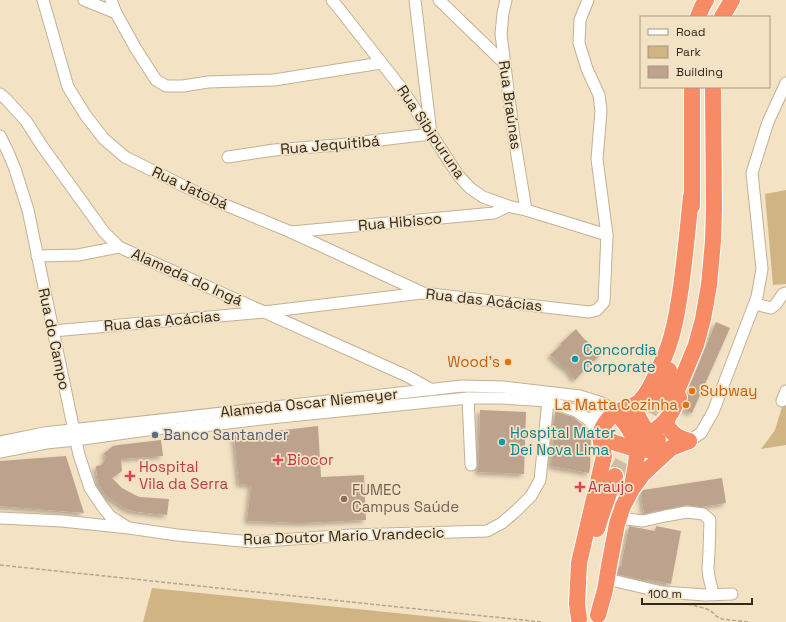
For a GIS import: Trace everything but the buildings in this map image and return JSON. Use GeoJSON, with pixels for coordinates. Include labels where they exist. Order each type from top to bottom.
{"type":"FeatureCollection","features":[{"type":"Feature","properties":{"kind":"highway"},"geometry":{"type":"LineString","coordinates":[[698,16],[706,0]]}},
{"type":"Feature","properties":{"kind":"highway"},"geometry":{"type":"LineString","coordinates":[[723,16],[732,0]]}},
{"type":"Feature","properties":{"kind":"highway"},"geometry":{"type":"LineString","coordinates":[[669,450],[666,414],[686,318],[690,289],[693,222],[691,196],[692,88]]}},
{"type":"Feature","properties":{"kind":"highway"},"geometry":{"type":"LineString","coordinates":[[634,446],[650,434],[666,414],[696,345],[703,320],[709,285],[713,241],[713,88]]}},
{"type":"Feature","properties":{"kind":"highway"},"geometry":{"type":"LineString","coordinates":[[578,620],[577,604],[579,563],[604,456],[600,436],[610,416],[616,412],[633,406],[641,399],[647,391],[670,343],[676,323],[691,196]]}},
{"type":"Feature","properties":{"kind":"highway"},"geometry":{"type":"LineString","coordinates":[[633,406],[638,407],[651,417],[666,414]]}},
{"type":"Feature","properties":{"kind":"highway"},"geometry":{"type":"LineString","coordinates":[[633,406],[640,422],[650,434],[669,450]]}},
{"type":"Feature","properties":{"kind":"highway"},"geometry":{"type":"LineString","coordinates":[[578,620],[601,516],[635,467],[637,452],[626,424],[616,412]]}},
{"type":"Feature","properties":{"kind":"highway"},"geometry":{"type":"LineString","coordinates":[[666,414],[678,437],[689,441]]}},
{"type":"Feature","properties":{"kind":"highway"},"geometry":{"type":"LineString","coordinates":[[600,436],[612,443],[669,450]]}},
{"type":"Feature","properties":{"kind":"highway"},"geometry":{"type":"LineString","coordinates":[[598,619],[603,546],[611,517],[624,482],[642,475],[669,450],[689,441]]}},
{"type":"Feature","properties":{"kind":"highway"},"geometry":{"type":"LineString","coordinates":[[598,619],[613,545],[623,506],[624,482]]}},
{"type":"Feature","properties":{"kind":"street","name":"Rua Jatobá"},"geometry":{"type":"LineString","coordinates":[[43,0],[68,87],[86,116],[104,139],[125,157],[206,197],[290,232],[422,293]]}},
{"type":"Feature","properties":{"kind":"street"},"geometry":{"type":"LineString","coordinates":[[84,0],[116,13]]}},
{"type":"Feature","properties":{"kind":"street"},"geometry":{"type":"LineString","coordinates":[[111,0],[116,13],[136,49],[156,80],[166,86],[183,86],[208,82],[274,80],[381,63]]}},
{"type":"Feature","properties":{"kind":"street","name":"Rua Sibipuruna"},"geometry":{"type":"LineString","coordinates":[[332,0],[402,89],[458,175],[470,188],[483,197],[508,206],[526,210],[606,235]]}},
{"type":"Feature","properties":{"kind":"street"},"geometry":{"type":"LineString","coordinates":[[415,0],[431,134]]}},
{"type":"Feature","properties":{"kind":"street"},"geometry":{"type":"LineString","coordinates":[[439,0],[504,63]]}},
{"type":"Feature","properties":{"kind":"street","name":"Rua Braúnas"},"geometry":{"type":"LineString","coordinates":[[506,0],[501,34],[514,137],[526,210]]}},
{"type":"Feature","properties":{"kind":"street","name":"Rua das Acácias"},"geometry":{"type":"LineString","coordinates":[[54,331],[264,312],[422,293],[589,312],[597,310],[604,302],[606,235],[597,159],[601,111],[599,95],[587,69],[579,43],[580,20],[588,0]]}},
{"type":"Feature","properties":{"kind":"street"},"geometry":{"type":"LineString","coordinates":[[689,441],[701,433],[713,412],[757,297],[762,269],[752,173],[768,122],[786,83]]}},
{"type":"Feature","properties":{"kind":"street","name":"Alameda do Ingá"},"geometry":{"type":"LineString","coordinates":[[0,94],[26,121],[42,146],[104,232],[119,247],[407,376],[432,390]]}},
{"type":"Feature","properties":{"kind":"street","name":"Rua Jequitibá"},"geometry":{"type":"LineString","coordinates":[[228,157],[274,150],[337,145],[431,134]]}},
{"type":"Feature","properties":{"kind":"street","name":"Rua do Campo"},"geometry":{"type":"LineString","coordinates":[[0,136],[15,169],[28,210],[79,455],[90,488],[102,506],[110,516],[129,528]]}},
{"type":"Feature","properties":{"kind":"street","name":"Rua Hibisco"},"geometry":{"type":"LineString","coordinates":[[290,232],[494,213],[508,206]]}},
{"type":"Feature","properties":{"kind":"street"},"geometry":{"type":"LineString","coordinates":[[37,256],[78,255],[119,247]]}},
{"type":"Feature","properties":{"kind":"street"},"geometry":{"type":"LineString","coordinates":[[754,304],[771,308],[786,292]]}},
{"type":"Feature","properties":{"kind":"street","name":"Alameda Oscar Niemeyer"},"geometry":{"type":"LineString","coordinates":[[0,442],[44,433],[74,435],[211,419],[462,386],[503,387],[580,396],[602,404],[616,412]]}},
{"type":"Feature","properties":{"kind":"street"},"geometry":{"type":"LineString","coordinates":[[468,398],[470,465]]}},
{"type":"Feature","properties":{"kind":"street","name":"Alameda Oscar Niemeyer"},"geometry":{"type":"LineString","coordinates":[[211,419],[280,417],[468,398],[502,398],[548,401],[576,411],[589,420],[600,436]]}},
{"type":"Feature","properties":{"kind":"street","name":"Rua Doutor Mario Vrandecic"},"geometry":{"type":"LineString","coordinates":[[0,518],[62,521],[177,535],[252,542],[351,535],[487,532],[502,523],[517,510],[531,496],[540,480],[548,401]]}},
{"type":"Feature","properties":{"kind":"street"},"geometry":{"type":"LineString","coordinates":[[589,420],[596,415],[602,404]]}},
{"type":"Feature","properties":{"kind":"street","name":"Alameda Oscar Niemeyer"},"geometry":{"type":"LineString","coordinates":[[0,452],[46,444],[74,435]]}},
{"type":"Feature","properties":{"kind":"street"},"geometry":{"type":"LineString","coordinates":[[619,518],[642,521],[687,512],[703,514],[706,516],[710,520],[710,552],[708,569],[713,594]]}},
{"type":"Feature","properties":{"kind":"street"},"geometry":{"type":"LineString","coordinates":[[607,579],[662,592],[732,594]]}},
{"type":"Feature","properties":{"kind":"path"},"geometry":{"type":"LineString","coordinates":[[0,565],[541,622]]}},
{"type":"Feature","properties":{"kind":"path"},"geometry":{"type":"LineString","coordinates":[[712,612],[722,619],[748,622]]}},
{"type":"Feature","properties":{"kind":"green space"},"geometry":{"type":"Polygon","coordinates":[[[786,190],[786,284],[773,285],[765,194],[786,190]]]}},
{"type":"Feature","properties":{"kind":"green space"},"geometry":{"type":"Polygon","coordinates":[[[786,403],[786,445],[761,449],[775,430],[782,407],[786,403]]]}},
{"type":"Feature","properties":{"kind":"green space"},"geometry":{"type":"Polygon","coordinates":[[[152,588],[484,622],[143,622],[152,588]]]}},
{"type":"Feature","properties":{"kind":"tunnel"},"geometry":{"type":"LineString","coordinates":[[615,476],[658,396]]}},
{"type":"Feature","properties":{"kind":"place","name":"Concordia Corporate"},"geometry":{"type":"Point","coordinates":[575,359]}},
{"type":"Feature","properties":{"kind":"place","name":"Wood's"},"geometry":{"type":"Point","coordinates":[508,362]}},
{"type":"Feature","properties":{"kind":"place","name":"Subway"},"geometry":{"type":"Point","coordinates":[692,391]}},
{"type":"Feature","properties":{"kind":"place","name":"La Matta Cozinha"},"geometry":{"type":"Point","coordinates":[686,405]}},
{"type":"Feature","properties":{"kind":"place","name":"Banco Santander"},"geometry":{"type":"Point","coordinates":[155,435]}},
{"type":"Feature","properties":{"kind":"place","name":"Hospital Mater Dei Nova Lima"},"geometry":{"type":"Point","coordinates":[502,442]}},
{"type":"Feature","properties":{"kind":"place","name":"Biocor"},"geometry":{"type":"Point","coordinates":[278,460]}},
{"type":"Feature","properties":{"kind":"place","name":"Hospital Vila da Serra"},"geometry":{"type":"Point","coordinates":[130,476]}},
{"type":"Feature","properties":{"kind":"place","name":"Araujo"},"geometry":{"type":"Point","coordinates":[580,487]}},
{"type":"Feature","properties":{"kind":"place","name":"FUMEC Campus Saúde"},"geometry":{"type":"Point","coordinates":[344,499]}}]}
